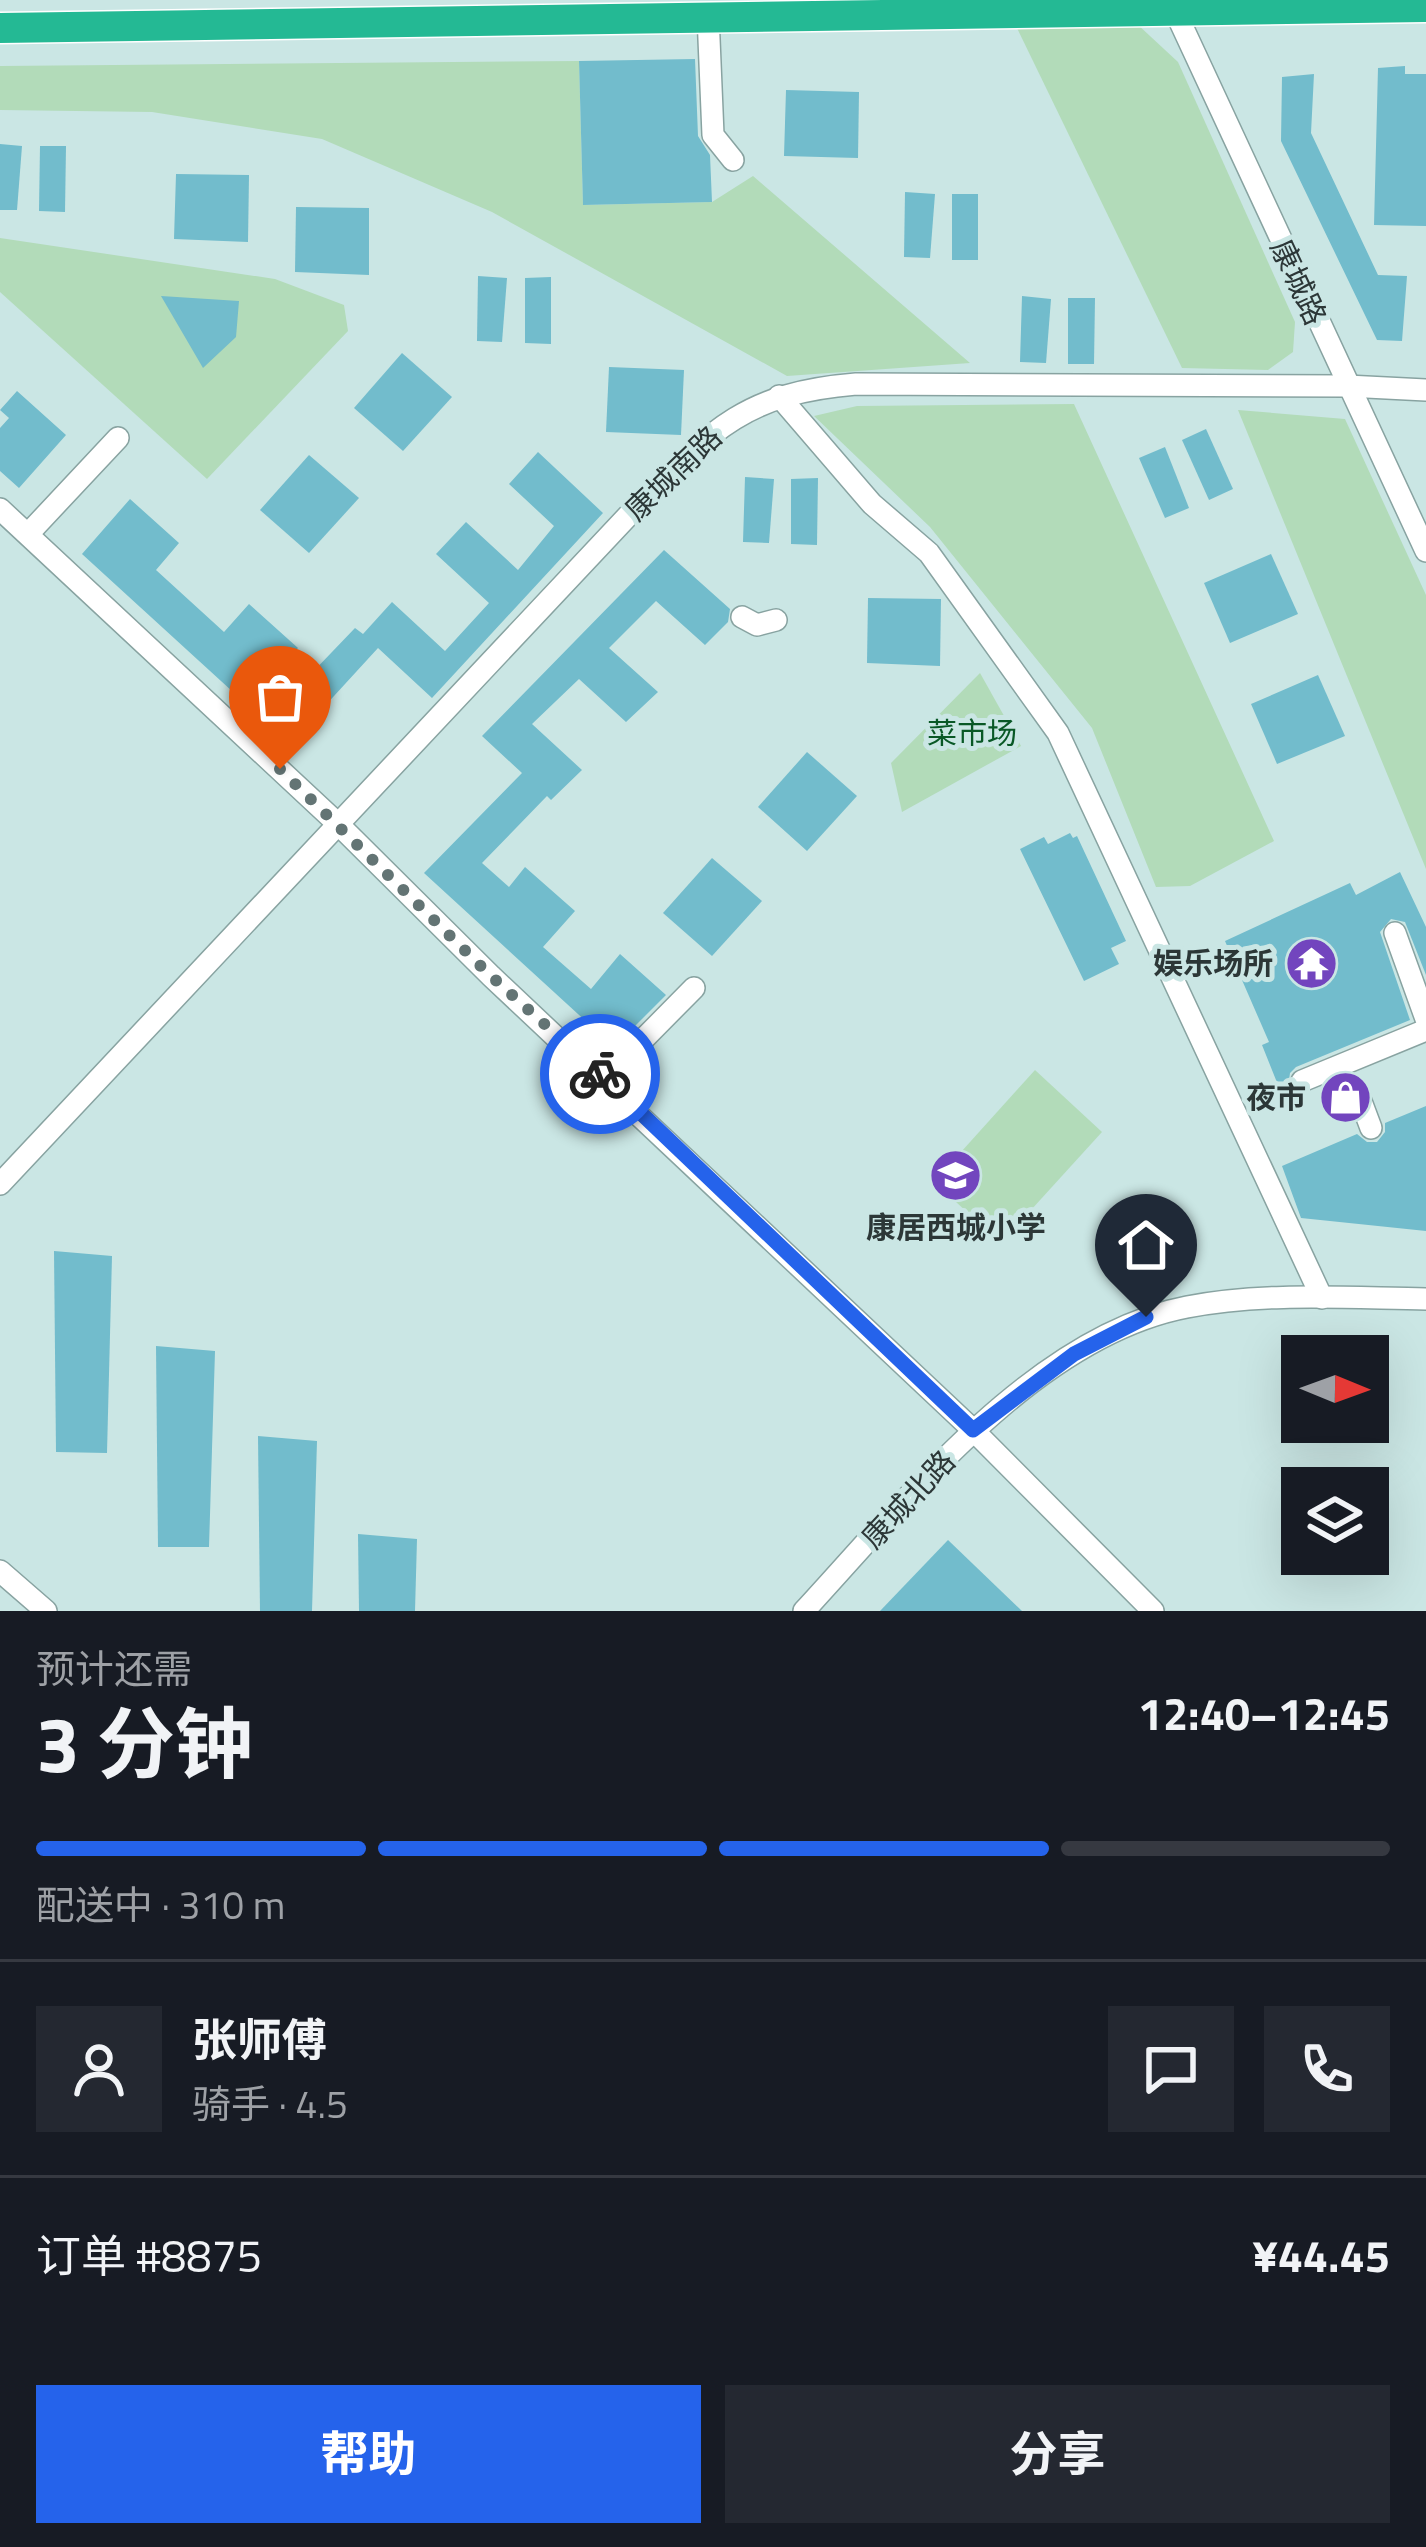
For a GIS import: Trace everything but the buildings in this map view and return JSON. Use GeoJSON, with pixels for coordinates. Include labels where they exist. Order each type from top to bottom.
{"type":"FeatureCollection","features":[{"type":"Feature","properties":{"kind":"highway"},"geometry":{"type":"LineString","coordinates":[[0,28],[1426,7]]}},
{"type":"Feature","properties":{"kind":"street","name":"康城路"},"geometry":{"type":"LineString","coordinates":[[1175,11],[1426,551]]}},
{"type":"Feature","properties":{"kind":"street"},"geometry":{"type":"LineString","coordinates":[[708,15],[713,135],[733,160]]}},
{"type":"Feature","properties":{"kind":"street","name":"康城南路"},"geometry":{"type":"LineString","coordinates":[[0,1184],[702,440],[749,408],[814,387],[856,384],[1426,390]]}},
{"type":"Feature","properties":{"kind":"street"},"geometry":{"type":"LineString","coordinates":[[779,396],[872,504],[929,553],[1058,733],[1322,1298]]}},
{"type":"Feature","properties":{"kind":"street"},"geometry":{"type":"LineString","coordinates":[[28,534],[118,438]]}},
{"type":"Feature","properties":{"kind":"street"},"geometry":{"type":"LineString","coordinates":[[0,508],[973,1430],[1153,1611]]}},
{"type":"Feature","properties":{"kind":"street"},"geometry":{"type":"LineString","coordinates":[[742,617],[757,625],[776,620]]}},
{"type":"Feature","properties":{"kind":"street"},"geometry":{"type":"LineString","coordinates":[[1395,934],[1426,1019]]}},
{"type":"Feature","properties":{"kind":"street"},"geometry":{"type":"LineString","coordinates":[[604,1078],[694,988]]}},
{"type":"Feature","properties":{"kind":"street"},"geometry":{"type":"LineString","coordinates":[[1302,1081],[1426,1030]]}},
{"type":"Feature","properties":{"kind":"street"},"geometry":{"type":"LineString","coordinates":[[1359,1096],[1371,1129]]}},
{"type":"Feature","properties":{"kind":"street","name":"康城北路"},"geometry":{"type":"LineString","coordinates":[[803,1611],[973,1430],[1074,1354],[1146,1317],[1230,1300],[1426,1300]]}},
{"type":"Feature","properties":{"kind":"street"},"geometry":{"type":"LineString","coordinates":[[0,1571],[46,1611]]}},
{"type":"Feature","properties":{"kind":"green space"},"geometry":{"type":"Polygon","coordinates":[[[1136,23],[1178,62],[1295,322],[1293,352],[1268,370],[1182,368],[1016,26],[1136,23]]]}},
{"type":"Feature","properties":{"kind":"green space"},"geometry":{"type":"Polygon","coordinates":[[[579,61],[583,205],[712,202],[753,176],[970,363],[787,376],[492,212],[322,139],[152,112],[0,110],[0,66],[579,61]]]}},
{"type":"Feature","properties":{"kind":"green space"},"geometry":{"type":"Polygon","coordinates":[[[0,238],[275,279],[344,305],[348,331],[207,479],[0,292],[0,238]]]}},
{"type":"Feature","properties":{"kind":"green space"},"geometry":{"type":"Polygon","coordinates":[[[1074,404],[1274,841],[1190,886],[1156,887],[1092,728],[930,527],[814,416],[857,406],[1074,404]]]}},
{"type":"Feature","properties":{"kind":"green space"},"geometry":{"type":"Polygon","coordinates":[[[1238,410],[1345,419],[1426,595],[1426,869],[1238,410]]]}},
{"type":"Feature","properties":{"kind":"green space","name":"菜市场"},"geometry":{"type":"Polygon","coordinates":[[[980,673],[1021,746],[902,812],[891,763],[980,673]]]}},
{"type":"Feature","properties":{"kind":"green space"},"geometry":{"type":"Polygon","coordinates":[[[1035,1070],[1102,1132],[1001,1243],[934,1182],[1035,1070]]]}},
{"type":"Feature","properties":{"kind":"way so far"},"geometry":{"type":"LineString","coordinates":[[280,769],[491,976],[600,1074]]}},
{"type":"Feature","properties":{"kind":"place","name":"娱乐场所"},"geometry":{"type":"Point","coordinates":[1312,963]}},
{"type":"Feature","properties":{"kind":"place","name":"夜市"},"geometry":{"type":"Point","coordinates":[1345,1097]}},
{"type":"Feature","properties":{"kind":"place","name":"康居西城小学"},"geometry":{"type":"Point","coordinates":[956,1175]}},
{"type":"Feature","properties":{"kind":"route"},"geometry":{"type":"LineString","coordinates":[[600,1074],[973,1430],[1074,1354],[1146,1317]]}}]}
